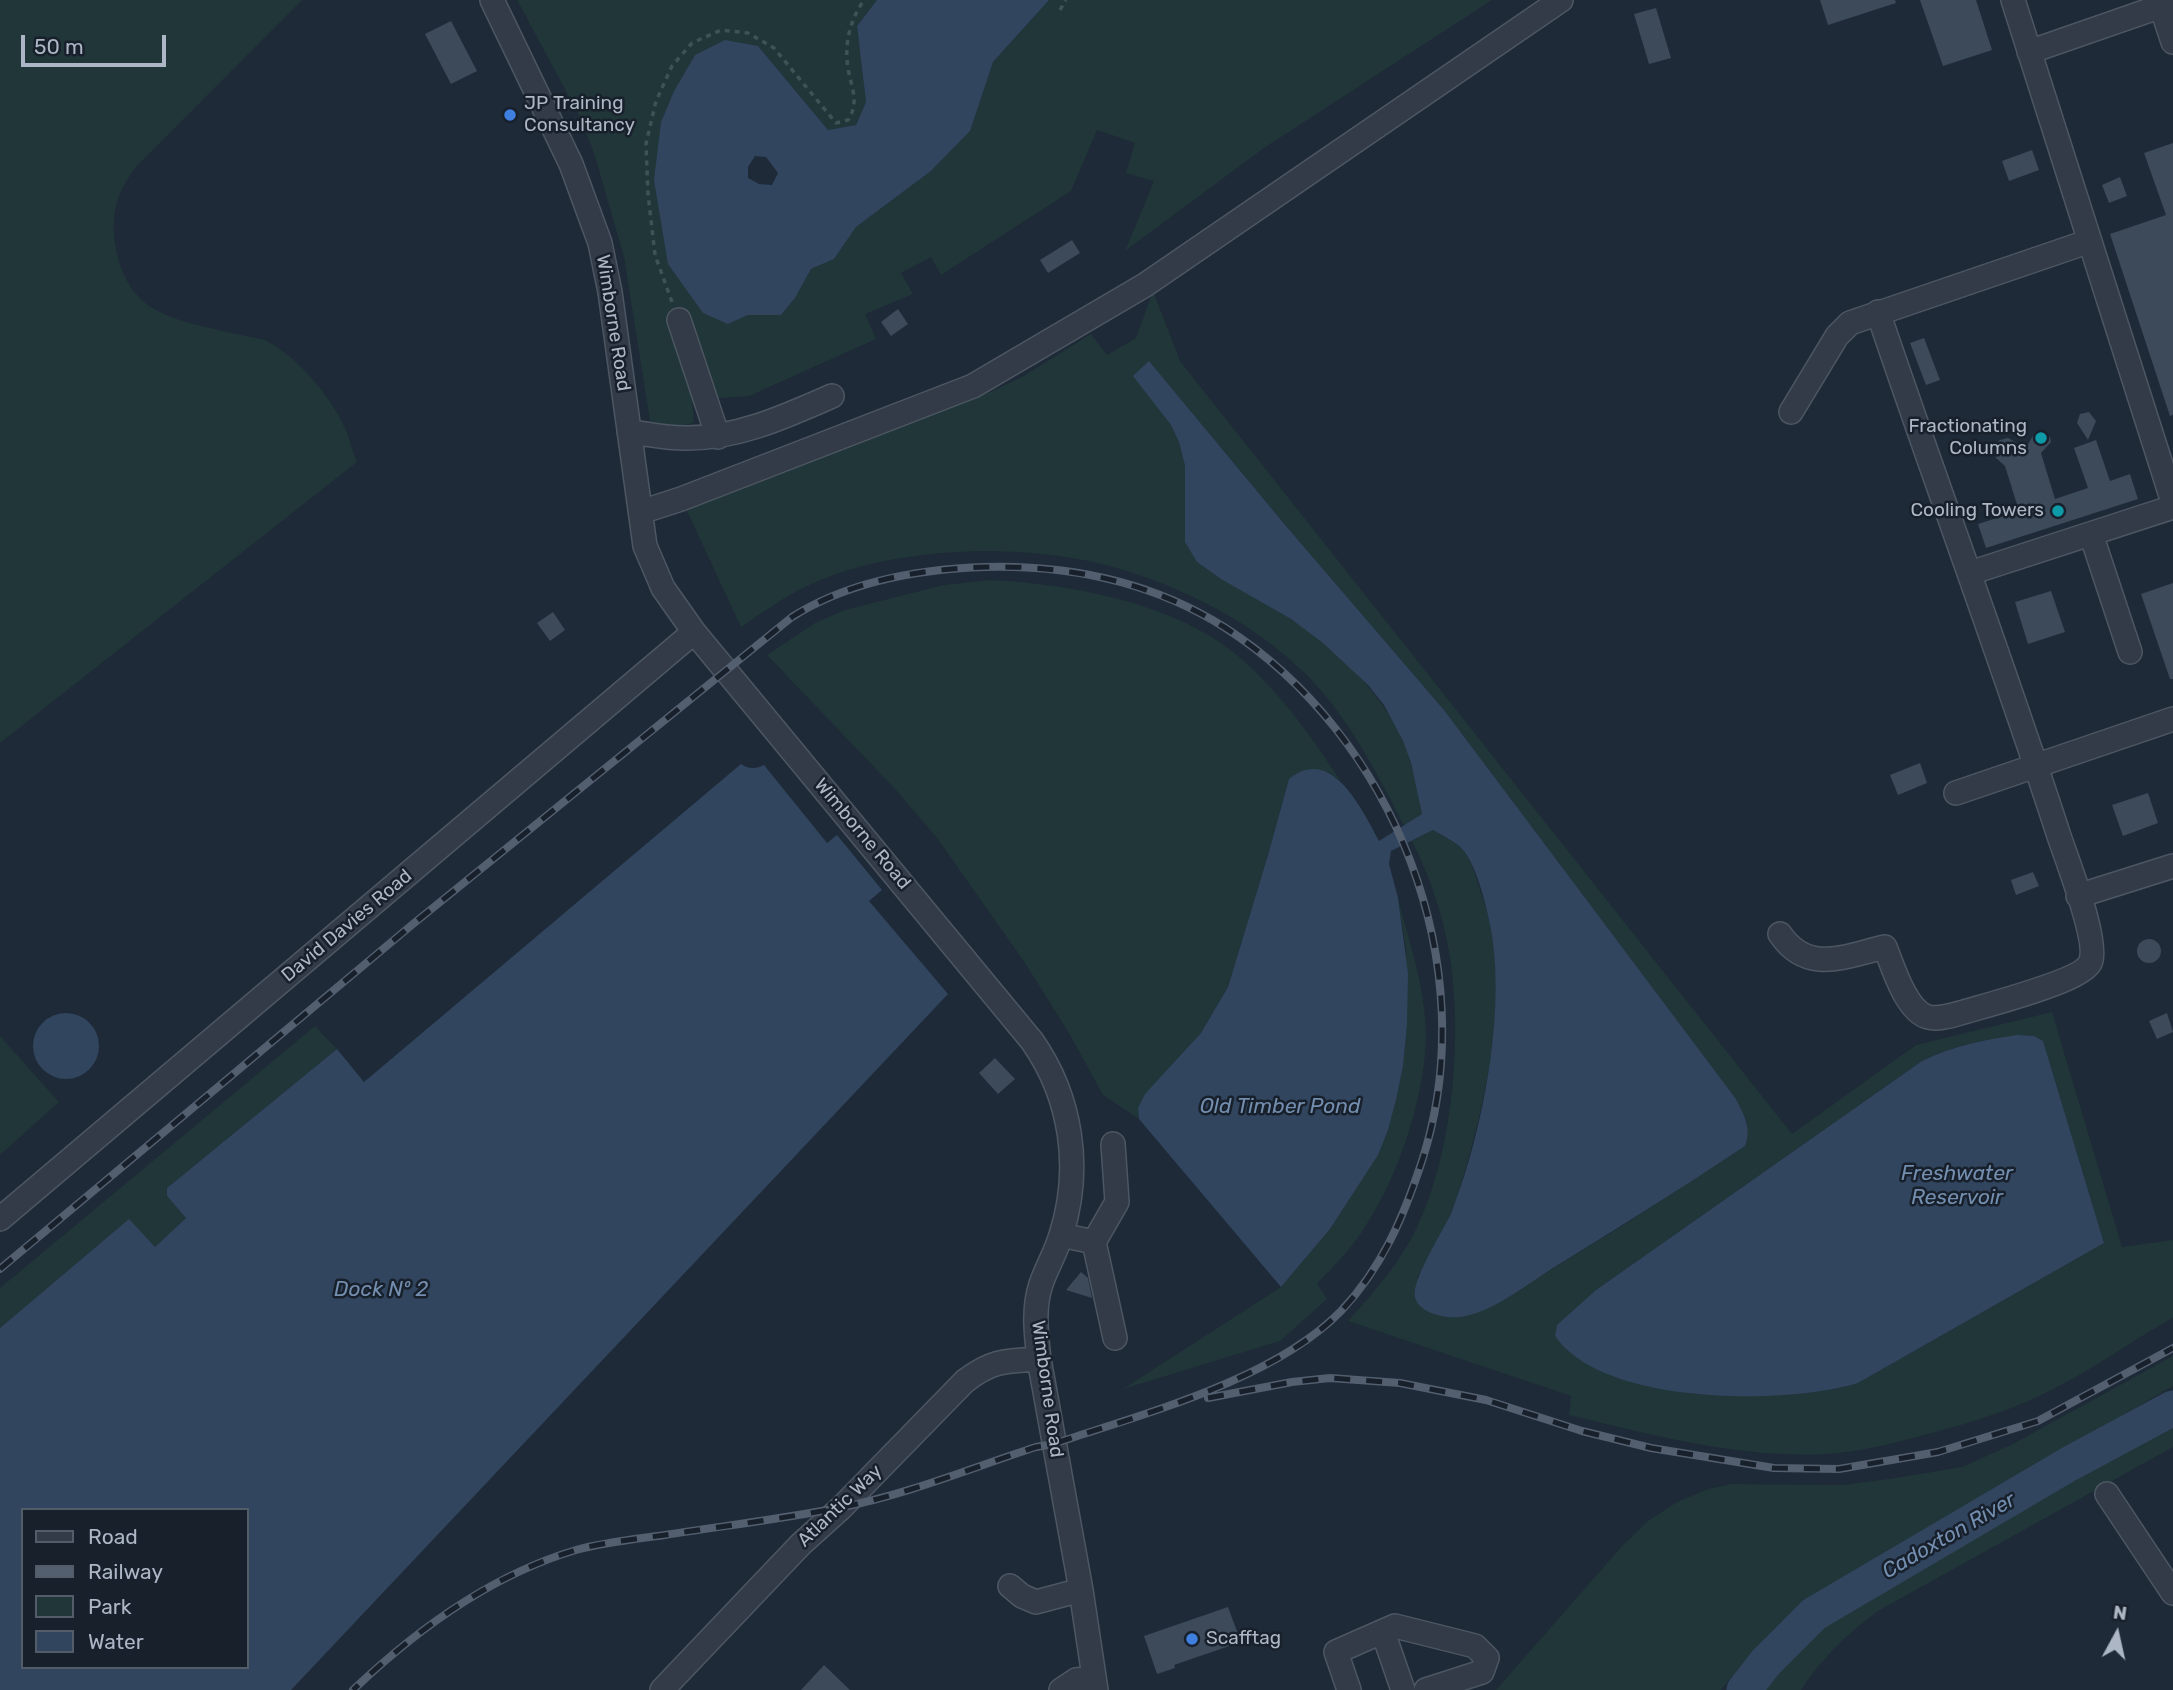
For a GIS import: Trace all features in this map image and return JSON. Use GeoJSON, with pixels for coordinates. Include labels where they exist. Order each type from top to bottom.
{"type":"FeatureCollection","features":[{"type":"Feature","properties":{"kind":"street","name":"Wimborne Road"},"geometry":{"type":"LineString","coordinates":[[492,0],[571,164],[600,243],[610,292],[645,546],[652,568],[694,632],[1032,1041],[1049,1067],[1064,1108],[1072,1147],[1070,1199],[1061,1235],[1038,1297],[1035,1327],[1081,1590],[1094,1684]]}},
{"type":"Feature","properties":{"kind":"street"},"geometry":{"type":"LineString","coordinates":[[640,512],[681,499],[972,386],[1145,285],[1561,0]]}},
{"type":"Feature","properties":{"kind":"street"},"geometry":{"type":"LineString","coordinates":[[1970,573],[2173,504],[2013,0]]}},
{"type":"Feature","properties":{"kind":"street"},"geometry":{"type":"LineString","coordinates":[[2029,52],[2167,4],[2173,42]]}},
{"type":"Feature","properties":{"kind":"street"},"geometry":{"type":"LineString","coordinates":[[1791,412],[1843,328],[1850,323],[2090,241]]}},
{"type":"Feature","properties":{"kind":"street"},"geometry":{"type":"LineString","coordinates":[[1780,934],[1800,955],[1816,959],[1885,947],[1911,1005],[1926,1017],[1934,1018],[1962,1013],[2067,979],[2083,971],[2091,960],[2093,947],[2036,766],[1878,312]]}},
{"type":"Feature","properties":{"kind":"street"},"geometry":{"type":"LineString","coordinates":[[679,320],[718,437]]}},
{"type":"Feature","properties":{"kind":"street"},"geometry":{"type":"LineString","coordinates":[[629,432],[686,439],[718,437],[775,421],[832,396]]}},
{"type":"Feature","properties":{"kind":"street"},"geometry":{"type":"LineString","coordinates":[[2091,534],[2130,652]]}},
{"type":"Feature","properties":{"kind":"street","name":"David Davies Road"},"geometry":{"type":"LineString","coordinates":[[0,1219],[694,632]]}},
{"type":"Feature","properties":{"kind":"street"},"geometry":{"type":"LineString","coordinates":[[1956,793],[2173,719]]}},
{"type":"Feature","properties":{"kind":"street"},"geometry":{"type":"LineString","coordinates":[[2078,896],[2173,866]]}},
{"type":"Feature","properties":{"kind":"street"},"geometry":{"type":"LineString","coordinates":[[1113,1144],[1117,1202],[1094,1242],[1115,1338]]}},
{"type":"Feature","properties":{"kind":"street"},"geometry":{"type":"LineString","coordinates":[[1061,1235],[1094,1242]]}},
{"type":"Feature","properties":{"kind":"street","name":"Atlantic Way"},"geometry":{"type":"LineString","coordinates":[[662,1690],[801,1544],[841,1508],[965,1381],[982,1368],[999,1362],[1039,1359]]}},
{"type":"Feature","properties":{"kind":"street"},"geometry":{"type":"LineString","coordinates":[[2107,1494],[2173,1593]]}},
{"type":"Feature","properties":{"kind":"street"},"geometry":{"type":"LineString","coordinates":[[1010,1586],[1022,1596],[1036,1602],[1081,1590]]}},
{"type":"Feature","properties":{"kind":"street"},"geometry":{"type":"LineString","coordinates":[[1349,1690],[1336,1652],[1395,1626],[1475,1646],[1488,1658],[1482,1672],[1468,1690]]}},
{"type":"Feature","properties":{"kind":"street"},"geometry":{"type":"LineString","coordinates":[[1383,1632],[1403,1690]]}},
{"type":"Feature","properties":{"kind":"street"},"geometry":{"type":"LineString","coordinates":[[1426,1690],[1482,1672]]}},
{"type":"Feature","properties":{"kind":"street"},"geometry":{"type":"LineString","coordinates":[[1061,1690],[1076,1680],[1094,1684]]}},
{"type":"Feature","properties":{"kind":"path"},"geometry":{"type":"LineString","coordinates":[[679,320],[655,255],[646,144],[656,101],[672,66],[692,43],[720,30],[748,33],[774,48],[836,123],[848,120],[854,111],[855,94],[848,66],[849,30],[864,0]]}},
{"type":"Feature","properties":{"kind":"path"},"geometry":{"type":"LineString","coordinates":[[1060,9],[1066,0]]}},
{"type":"Feature","properties":{"kind":"green space"},"geometry":{"type":"Polygon","coordinates":[[[0,0],[302,0],[135,168],[123,187],[116,206],[114,237],[127,281],[135,293],[156,310],[185,321],[265,340],[298,364],[318,386],[341,420],[357,462],[0,743],[0,0]]]}},
{"type":"Feature","properties":{"kind":"green space"},"geometry":{"type":"Polygon","coordinates":[[[517,0],[877,0],[857,26],[866,102],[856,125],[828,130],[758,46],[695,55],[674,91],[661,122],[728,324],[748,315],[781,315],[795,298],[811,269],[834,259],[856,227],[931,171],[970,131],[993,62],[1049,0],[1492,0],[1264,148],[1125,251],[1154,181],[1126,173],[1135,143],[1097,130],[1071,191],[941,275],[931,257],[901,273],[913,294],[865,314],[876,339],[749,396],[692,400],[694,422],[677,426],[650,421],[624,257],[594,153],[579,115],[517,0]]]}},
{"type":"Feature","properties":{"kind":"green space"},"geometry":{"type":"Polygon","coordinates":[[[1153,291],[1180,361],[1792,1134],[1916,1045],[2052,1012],[2122,1247],[2173,1240],[2173,1318],[2044,1394],[1998,1413],[1880,1446],[1813,1454],[1778,1454],[1707,1446],[1569,1415],[1571,1396],[1348,1321],[1386,1277],[1417,1227],[1438,1168],[1451,1103],[1455,1035],[1452,972],[1438,905],[1412,841],[1433,830],[1464,851],[1475,875],[1489,921],[1494,952],[1495,1018],[1480,1115],[1463,1179],[1444,1229],[1417,1278],[1490,1307],[1745,1146],[1747,1122],[1736,1099],[1444,710],[1149,361],[1179,442],[1185,466],[1186,497],[1197,562],[1306,629],[1340,657],[1370,689],[1394,724],[1414,778],[1422,815],[1404,826],[1340,714],[1306,675],[1252,630],[1213,607],[1172,588],[1094,562],[1056,556],[973,551],[931,554],[853,569],[818,581],[788,596],[741,627],[686,509],[990,392],[1022,377],[1091,334],[1107,355],[1136,338],[1153,291]],[[2034,1036],[1977,1042],[1922,1061],[1596,1290],[1621,1378],[1663,1389],[1706,1395],[1836,1389],[1858,1383],[2104,1243],[2043,1041],[2034,1036]]]}},
{"type":"Feature","properties":{"kind":"green space"},"geometry":{"type":"Polygon","coordinates":[[[990,580],[1056,586],[1124,601],[1158,611],[1218,641],[1272,688],[1341,781],[1328,772],[1289,779],[1228,987],[1201,1033],[1138,1108],[1139,1119],[1103,1095],[1069,1033],[1023,960],[937,838],[895,789],[767,655],[815,623],[845,610],[944,585],[990,580]]]}},
{"type":"Feature","properties":{"kind":"green space"},"geometry":{"type":"Polygon","coordinates":[[[1398,898],[1423,1000],[1426,1035],[1421,1084],[1408,1135],[1389,1184],[1365,1227],[1343,1257],[1317,1284],[1327,1299],[1280,1341],[1123,1389],[1281,1287],[1330,1229],[1378,1154],[1396,1100],[1407,1025],[1406,950],[1398,898]]]}},
{"type":"Feature","properties":{"kind":"green space"},"geometry":{"type":"Polygon","coordinates":[[[315,1026],[337,1049],[167,1188],[167,1196],[186,1218],[155,1247],[128,1220],[0,1328],[0,1288],[315,1026]]]}},
{"type":"Feature","properties":{"kind":"green space"},"geometry":{"type":"Polygon","coordinates":[[[0,1036],[59,1102],[0,1155],[0,1036]]]}},
{"type":"Feature","properties":{"kind":"green space"},"geometry":{"type":"Polygon","coordinates":[[[2173,1356],[2173,1386],[1820,1592],[1778,1625],[1721,1690],[1496,1690],[1622,1546],[1648,1521],[1677,1502],[1708,1489],[1731,1484],[1842,1485],[1962,1467],[2011,1445],[2173,1356]]]}},
{"type":"Feature","properties":{"kind":"green space"},"geometry":{"type":"Polygon","coordinates":[[[2173,1424],[2173,1447],[1878,1611],[1836,1647],[1801,1690],[1765,1690],[1811,1636],[1851,1605],[2173,1424]]]}},
{"type":"Feature","properties":{"kind":"water"},"geometry":{"type":"Polygon","coordinates":[[[877,0],[1049,0],[993,62],[970,131],[931,171],[856,227],[834,259],[811,269],[795,298],[781,315],[748,315],[728,324],[703,313],[668,264],[654,180],[661,122],[674,91],[695,55],[725,40],[758,46],[828,130],[856,125],[866,102],[857,26],[877,0]],[[755,156],[748,167],[748,178],[759,184],[772,185],[778,173],[766,157],[755,156]]]}},
{"type":"Feature","properties":{"kind":"water","name":"Old Timber Pond"},"geometry":{"type":"Polygon","coordinates":[[[1149,361],[1444,710],[1736,1099],[1744,1116],[1748,1133],[1745,1146],[1511,1296],[1478,1313],[1460,1317],[1436,1315],[1423,1308],[1415,1297],[1418,1279],[1452,1211],[1463,1180],[1482,1108],[1494,1031],[1495,958],[1490,925],[1477,876],[1469,858],[1454,842],[1433,830],[1391,851],[1389,864],[1398,898],[1408,973],[1407,1025],[1396,1100],[1378,1155],[1330,1229],[1281,1287],[1139,1119],[1138,1108],[1145,1094],[1201,1033],[1228,987],[1289,779],[1305,770],[1319,770],[1332,775],[1344,785],[1364,813],[1379,841],[1422,814],[1411,763],[1403,741],[1384,705],[1368,685],[1323,643],[1291,619],[1197,562],[1185,542],[1185,466],[1179,442],[1171,425],[1133,376],[1149,361]]]}},
{"type":"Feature","properties":{"kind":"water","name":"Dock Nº 2"},"geometry":{"type":"Polygon","coordinates":[[[741,764],[752,768],[764,765],[827,843],[837,835],[882,890],[869,901],[948,994],[291,1690],[0,1690],[0,1328],[129,1219],[155,1247],[186,1218],[167,1196],[167,1188],[337,1049],[364,1082],[741,764]]]}},
{"type":"Feature","properties":{"kind":"water"},"geometry":{"type":"Polygon","coordinates":[[[66,1013],[79,1016],[89,1023],[96,1033],[99,1046],[96,1059],[89,1069],[79,1076],[66,1079],[53,1076],[43,1069],[36,1059],[33,1046],[36,1033],[43,1023],[53,1016],[66,1013]]]}},
{"type":"Feature","properties":{"kind":"water","name":"Freshwater Reservoir"},"geometry":{"type":"Polygon","coordinates":[[[2017,1035],[2034,1036],[2043,1041],[2104,1243],[1858,1383],[1826,1390],[1787,1395],[1743,1396],[1697,1394],[1653,1387],[1612,1376],[1579,1359],[1555,1336],[1557,1325],[1596,1290],[1922,1061],[1968,1044],[2017,1035]]]}},
{"type":"Feature","properties":{"kind":"building"},"geometry":{"type":"Polygon","coordinates":[[[1820,0],[1895,0],[1896,3],[1828,25],[1820,0]]]}},
{"type":"Feature","properties":{"kind":"building"},"geometry":{"type":"Polygon","coordinates":[[[1920,0],[1976,0],[1992,50],[1943,66],[1920,0]]]}},
{"type":"Feature","properties":{"kind":"building"},"geometry":{"type":"Polygon","coordinates":[[[1656,8],[1671,58],[1649,64],[1634,14],[1656,8]]]}},
{"type":"Feature","properties":{"kind":"building"},"geometry":{"type":"Polygon","coordinates":[[[451,21],[477,71],[451,84],[425,34],[451,21]]]}},
{"type":"Feature","properties":{"kind":"building"},"geometry":{"type":"Polygon","coordinates":[[[2173,143],[2173,415],[2170,416],[2110,234],[2166,215],[2144,153],[2173,143]]]}},
{"type":"Feature","properties":{"kind":"building"},"geometry":{"type":"Polygon","coordinates":[[[2032,150],[2039,170],[2009,181],[2002,161],[2032,150]]]}},
{"type":"Feature","properties":{"kind":"building"},"geometry":{"type":"Polygon","coordinates":[[[2120,177],[2127,196],[2109,203],[2102,185],[2120,177]]]}},
{"type":"Feature","properties":{"kind":"building"},"geometry":{"type":"Polygon","coordinates":[[[1072,240],[1080,253],[1048,273],[1040,260],[1072,240]]]}},
{"type":"Feature","properties":{"kind":"building"},"geometry":{"type":"Polygon","coordinates":[[[898,309],[908,324],[891,336],[881,322],[898,309]]]}},
{"type":"Feature","properties":{"kind":"building"},"geometry":{"type":"Polygon","coordinates":[[[1924,338],[1940,380],[1926,385],[1910,343],[1924,338]]]}},
{"type":"Feature","properties":{"kind":"building"},"geometry":{"type":"Polygon","coordinates":[[[2089,412],[2096,421],[2088,440],[2077,423],[2080,414],[2089,412]]]}},
{"type":"Feature","properties":{"kind":"building"},"geometry":{"type":"Polygon","coordinates":[[[2041,430],[2050,437],[2051,442],[2041,453],[2055,499],[2088,488],[2074,448],[2096,440],[2110,481],[2130,474],[2138,499],[1986,548],[1978,524],[2019,511],[2005,466],[1996,458],[1994,446],[2000,440],[2008,438],[2026,448],[2035,432],[2041,430]]]}},
{"type":"Feature","properties":{"kind":"building"},"geometry":{"type":"Polygon","coordinates":[[[2173,583],[2173,679],[2170,679],[2141,594],[2173,583]]]}},
{"type":"Feature","properties":{"kind":"building"},"geometry":{"type":"Polygon","coordinates":[[[2051,591],[2065,632],[2028,644],[2015,602],[2051,591]]]}},
{"type":"Feature","properties":{"kind":"building"},"geometry":{"type":"Polygon","coordinates":[[[553,612],[565,630],[550,641],[537,623],[553,612]]]}},
{"type":"Feature","properties":{"kind":"building"},"geometry":{"type":"Polygon","coordinates":[[[1920,763],[1927,783],[1898,795],[1890,775],[1920,763]]]}},
{"type":"Feature","properties":{"kind":"building"},"geometry":{"type":"Polygon","coordinates":[[[2148,793],[2158,823],[2123,836],[2112,805],[2148,793]]]}},
{"type":"Feature","properties":{"kind":"building"},"geometry":{"type":"Polygon","coordinates":[[[2033,872],[2039,886],[2016,895],[2011,880],[2033,872]]]}},
{"type":"Feature","properties":{"kind":"building"},"geometry":{"type":"Polygon","coordinates":[[[2149,939],[2158,942],[2161,951],[2158,960],[2149,963],[2140,960],[2137,951],[2140,942],[2149,939]]]}},
{"type":"Feature","properties":{"kind":"building"},"geometry":{"type":"Polygon","coordinates":[[[2167,1013],[2173,1032],[2157,1039],[2149,1021],[2167,1013]]]}},
{"type":"Feature","properties":{"kind":"building"},"geometry":{"type":"Polygon","coordinates":[[[995,1058],[1015,1079],[998,1094],[979,1073],[995,1058]]]}},
{"type":"Feature","properties":{"kind":"building"},"geometry":{"type":"Polygon","coordinates":[[[1081,1272],[1088,1278],[1092,1298],[1066,1290],[1081,1272]]]}},
{"type":"Feature","properties":{"kind":"building","name":"Scafftag"},"geometry":{"type":"Polygon","coordinates":[[[1228,1607],[1241,1642],[1174,1665],[1175,1668],[1157,1674],[1144,1636],[1228,1607]]]}},
{"type":"Feature","properties":{"kind":"building"},"geometry":{"type":"Polygon","coordinates":[[[824,1665],[850,1690],[801,1690],[824,1665]]]}},
{"type":"Feature","properties":{"kind":"waterway","name":"Cadoxton River"},"geometry":{"type":"LineString","coordinates":[[1744,1690],[1766,1662],[1814,1614],[2069,1464],[2173,1408]]}},
{"type":"Feature","properties":{"kind":"railway"},"geometry":{"type":"LineString","coordinates":[[0,1269],[413,924],[792,617],[837,594],[885,579],[960,568],[1048,569],[1110,579],[1168,598],[1224,627],[1284,673],[1336,729],[1378,793],[1411,862],[1432,936],[1442,1011],[1439,1087],[1422,1161],[1408,1202],[1380,1259],[1341,1311],[1313,1335],[1280,1357],[1206,1392],[913,1489],[817,1512],[598,1545],[545,1561],[514,1574],[456,1607],[402,1646],[353,1690]]}},
{"type":"Feature","properties":{"kind":"railway"},"geometry":{"type":"LineString","coordinates":[[1208,1398],[1292,1382],[1330,1378],[1400,1383],[1486,1400],[1582,1431],[1651,1448],[1774,1468],[1839,1469],[1938,1452],[2038,1421],[2173,1348]]}},
{"type":"Feature","properties":{"kind":"place","name":"JP Training Consultancy"},"geometry":{"type":"Point","coordinates":[510,115]}},
{"type":"Feature","properties":{"kind":"place","name":"Fractionating Columns"},"geometry":{"type":"Point","coordinates":[2041,438]}},
{"type":"Feature","properties":{"kind":"place","name":"Cooling Towers"},"geometry":{"type":"Point","coordinates":[2058,511]}},
{"type":"Feature","properties":{"kind":"place","name":"Scafftag"},"geometry":{"type":"Point","coordinates":[1192,1639]}}]}
